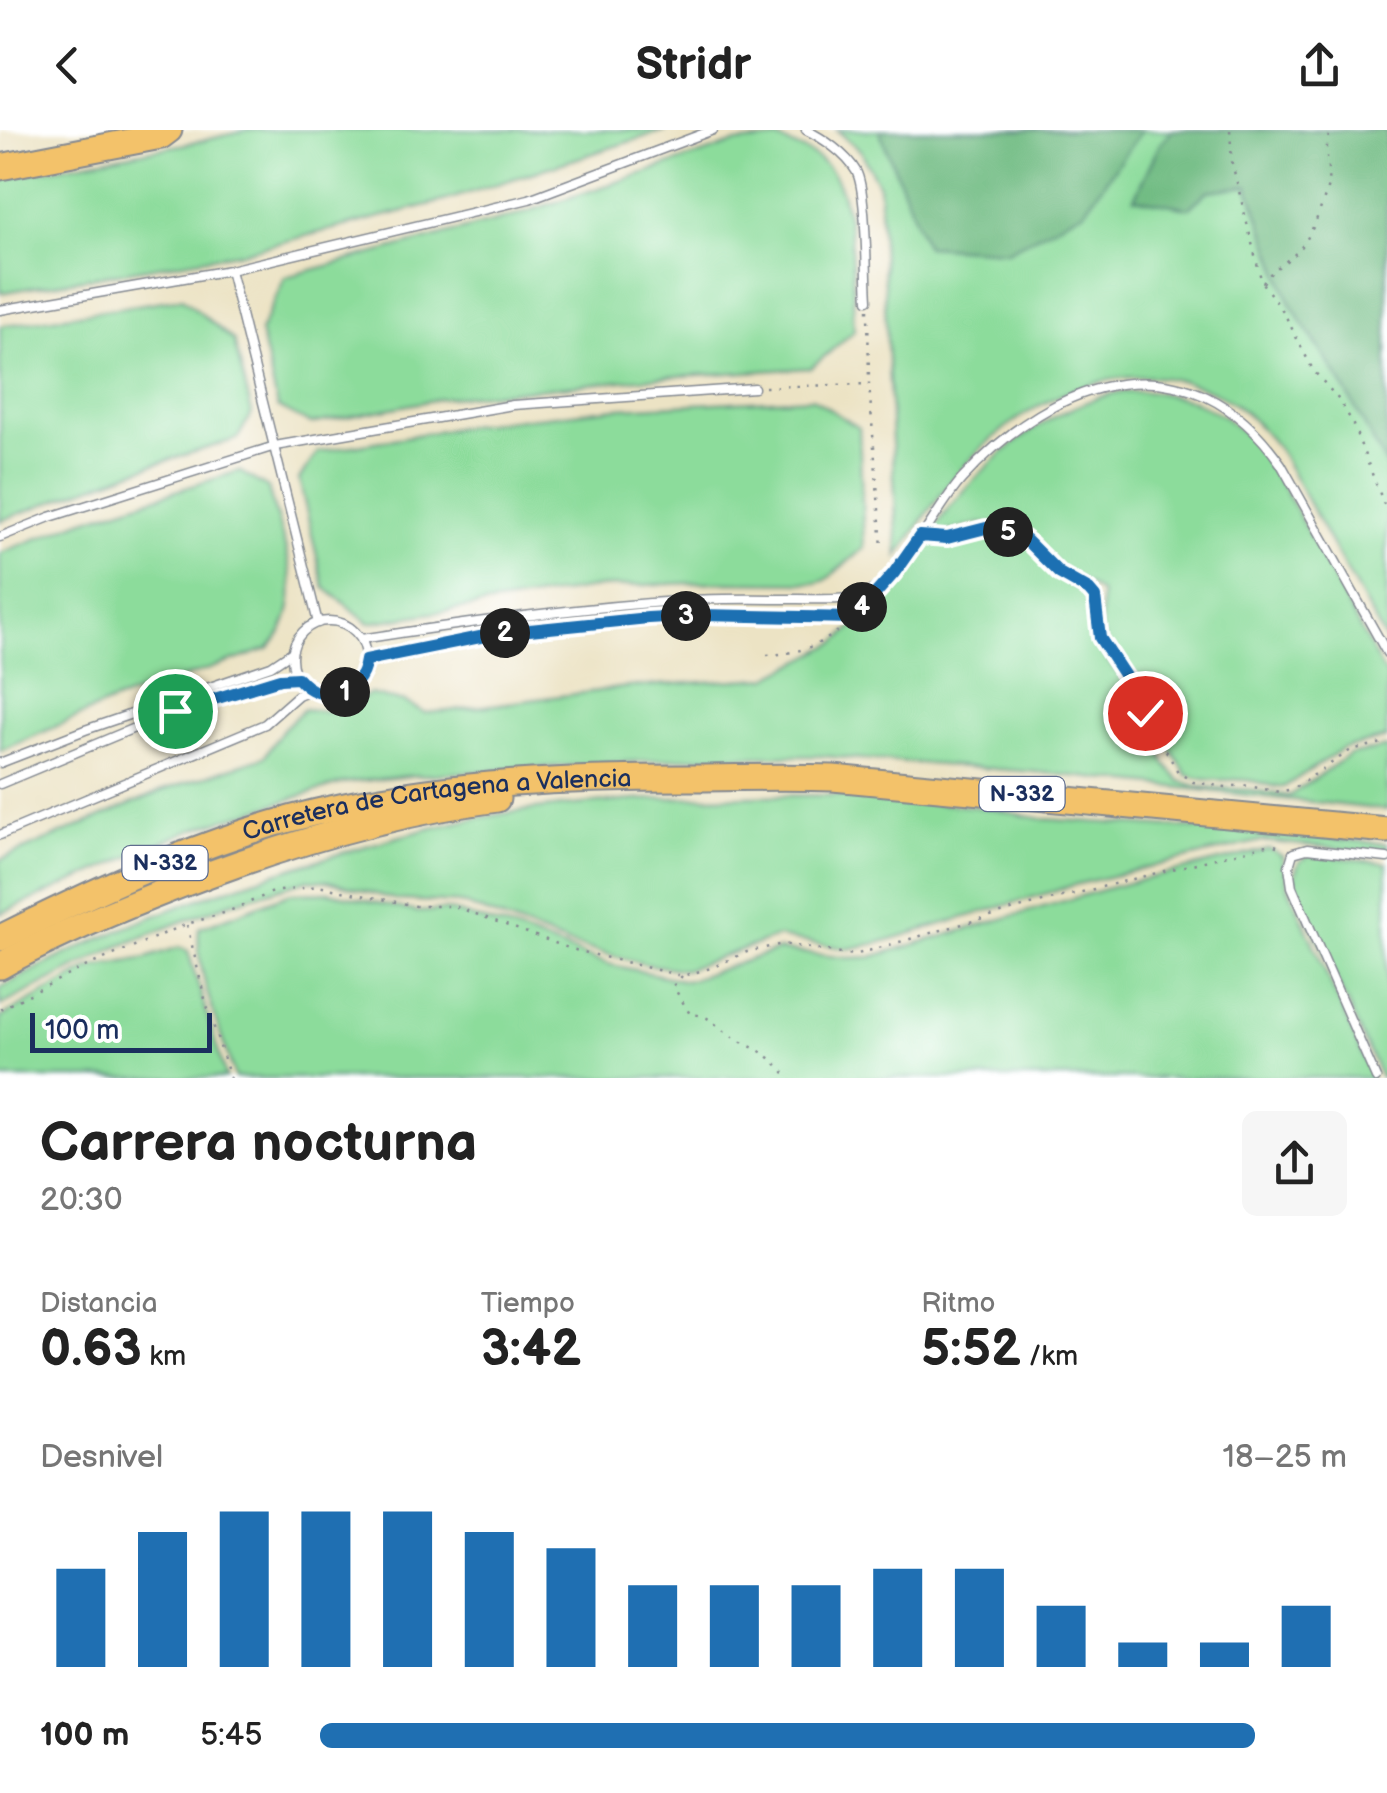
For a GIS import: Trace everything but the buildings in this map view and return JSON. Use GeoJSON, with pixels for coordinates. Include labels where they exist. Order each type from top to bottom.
{"type":"FeatureCollection","features":[{"type":"Feature","properties":{"kind":"highway"},"geometry":{"type":"LineString","coordinates":[[0,154],[136,130]]}},
{"type":"Feature","properties":{"kind":"highway"},"geometry":{"type":"LineString","coordinates":[[0,167],[160,136],[170,130]]}},
{"type":"Feature","properties":{"kind":"highway","name":"Carretera de Cartagena a Valencia"},"geometry":{"type":"LineString","coordinates":[[0,938],[190,853],[337,807],[474,785],[790,776],[1387,830]]}},
{"type":"Feature","properties":{"kind":"highway","name":"Carretera de Cartagena a Valencia"},"geometry":{"type":"LineString","coordinates":[[0,966],[44,941],[258,855],[466,804],[656,778]]}},
{"type":"Feature","properties":{"kind":"highway"},"geometry":{"type":"LineString","coordinates":[[0,978],[154,896]]}},
{"type":"Feature","properties":{"kind":"lane"},"geometry":{"type":"LineString","coordinates":[[0,310],[230,270],[529,199],[713,130]]}},
{"type":"Feature","properties":{"kind":"lane"},"geometry":{"type":"LineString","coordinates":[[806,130],[822,138],[857,172],[864,215],[868,300]]}},
{"type":"Feature","properties":{"kind":"lane"},"geometry":{"type":"LineString","coordinates":[[230,270],[318,623]]}},
{"type":"Feature","properties":{"kind":"lane"},"geometry":{"type":"LineString","coordinates":[[361,640],[521,614],[602,606],[710,599],[840,599],[861,595],[894,573],[962,479],[1002,442],[1083,391],[1121,383],[1161,382],[1200,392],[1239,415],[1262,437],[1387,652]]}},
{"type":"Feature","properties":{"kind":"lane"},"geometry":{"type":"LineString","coordinates":[[0,537],[50,517],[275,446],[513,405],[754,388]]}},
{"type":"Feature","properties":{"kind":"lane"},"geometry":{"type":"LineString","coordinates":[[366,660],[500,633],[700,615]]}},
{"type":"Feature","properties":{"kind":"lane"},"geometry":{"type":"LineString","coordinates":[[0,763],[272,666],[292,652],[301,634],[318,623],[342,624],[361,640],[366,660],[361,677],[344,692],[332,696],[310,690],[298,678],[292,652]]}},
{"type":"Feature","properties":{"kind":"lane"},"geometry":{"type":"LineString","coordinates":[[0,784],[175,711],[280,679],[298,678]]}},
{"type":"Feature","properties":{"kind":"lane"},"geometry":{"type":"LineString","coordinates":[[0,835],[265,724],[298,695],[310,690]]}},
{"type":"Feature","properties":{"kind":"lane"},"geometry":{"type":"LineString","coordinates":[[1376,1078],[1292,887],[1289,866],[1293,852],[1307,849],[1387,858]]}},
{"type":"Feature","properties":{"kind":"path"},"geometry":{"type":"LineString","coordinates":[[1230,130],[1232,163],[1262,284],[1283,311],[1313,370],[1351,420],[1387,512]]}},
{"type":"Feature","properties":{"kind":"path"},"geometry":{"type":"LineString","coordinates":[[1262,284],[1268,274],[1301,248],[1311,229],[1329,180],[1324,150],[1331,130]]}},
{"type":"Feature","properties":{"kind":"path"},"geometry":{"type":"LineString","coordinates":[[868,300],[869,384],[882,547]]}},
{"type":"Feature","properties":{"kind":"path"},"geometry":{"type":"LineString","coordinates":[[754,388],[869,384]]}},
{"type":"Feature","properties":{"kind":"path"},"geometry":{"type":"LineString","coordinates":[[920,536],[947,538],[1000,528],[1024,538],[1059,573],[1089,590],[1095,597],[1100,638],[1142,702],[1178,772],[1193,782],[1279,792],[1293,789],[1352,750],[1387,742]]}},
{"type":"Feature","properties":{"kind":"path"},"geometry":{"type":"LineString","coordinates":[[767,655],[795,654],[820,645],[854,618],[879,586]]}},
{"type":"Feature","properties":{"kind":"path"},"geometry":{"type":"LineString","coordinates":[[700,615],[854,618]]}},
{"type":"Feature","properties":{"kind":"path"},"geometry":{"type":"LineString","coordinates":[[0,1010],[80,969],[187,924],[273,892],[318,886],[416,906],[454,906],[571,949],[682,976],[747,952],[783,944],[854,954],[1189,863],[1272,844],[1293,852]]}},
{"type":"Feature","properties":{"kind":"path"},"geometry":{"type":"LineString","coordinates":[[187,924],[230,1078]]}},
{"type":"Feature","properties":{"kind":"path"},"geometry":{"type":"LineString","coordinates":[[682,976],[673,986],[690,1014],[716,1021],[724,1031],[772,1056],[789,1078]]}},
{"type":"Feature","properties":{"kind":"green space"},"geometry":{"type":"Polygon","coordinates":[[[247,130],[666,130],[447,200],[243,252],[0,293],[0,178],[247,130]]]}},
{"type":"Feature","properties":{"kind":"green space"},"geometry":{"type":"Polygon","coordinates":[[[837,130],[1387,130],[1387,643],[1273,442],[1235,405],[1201,387],[1165,378],[1129,377],[1093,384],[1058,396],[1025,415],[967,463],[898,556],[879,186],[861,151],[837,130]]]}},
{"type":"Feature","properties":{"kind":"green space"},"geometry":{"type":"Polygon","coordinates":[[[879,130],[1142,130],[1084,211],[1007,251],[926,246],[879,130]]]}},
{"type":"Feature","properties":{"kind":"green space"},"geometry":{"type":"Polygon","coordinates":[[[1172,130],[1387,130],[1387,467],[1341,382],[1291,305],[1248,186],[1208,191],[1189,208],[1134,198],[1160,144],[1172,130]]]}},
{"type":"Feature","properties":{"kind":"green space"},"geometry":{"type":"Polygon","coordinates":[[[777,139],[825,164],[838,184],[848,223],[854,331],[811,368],[663,377],[444,398],[311,424],[278,407],[260,332],[285,277],[511,217],[735,143],[777,139]]]}},
{"type":"Feature","properties":{"kind":"green space"},"geometry":{"type":"Polygon","coordinates":[[[182,298],[234,341],[252,413],[237,439],[136,470],[0,521],[0,326],[182,298]]]}},
{"type":"Feature","properties":{"kind":"green space"},"geometry":{"type":"Polygon","coordinates":[[[1118,392],[1155,392],[1191,400],[1223,416],[1251,439],[1285,490],[1387,678],[1387,738],[1342,749],[1284,787],[1187,775],[1152,718],[1146,700],[1108,647],[1101,630],[1101,594],[1010,527],[987,523],[946,532],[932,531],[970,485],[1013,445],[1062,413],[1118,392]]]}},
{"type":"Feature","properties":{"kind":"green space"},"geometry":{"type":"Polygon","coordinates":[[[812,398],[859,428],[864,548],[826,580],[600,587],[369,623],[324,587],[299,479],[318,452],[485,423],[617,408],[812,398]]]}},
{"type":"Feature","properties":{"kind":"green space"},"geometry":{"type":"Polygon","coordinates":[[[239,471],[268,488],[290,572],[289,612],[268,649],[112,702],[0,751],[0,553],[84,520],[239,471]]]}},
{"type":"Feature","properties":{"kind":"green space"},"geometry":{"type":"Polygon","coordinates":[[[984,533],[1021,540],[1035,550],[1050,572],[1082,591],[1088,600],[1101,652],[1134,695],[1166,765],[1180,781],[1200,787],[1289,796],[1349,755],[1387,747],[1387,810],[1035,772],[821,756],[719,756],[409,776],[343,783],[188,831],[0,914],[0,860],[164,790],[264,757],[283,729],[304,709],[329,711],[370,694],[405,702],[425,713],[628,687],[767,678],[837,642],[872,609],[926,540],[940,542],[984,533]]]}},
{"type":"Feature","properties":{"kind":"green space"},"geometry":{"type":"Polygon","coordinates":[[[845,795],[987,808],[1042,819],[1387,844],[1387,853],[1261,841],[1078,884],[878,943],[848,949],[777,937],[684,970],[569,944],[460,903],[397,900],[328,881],[308,880],[227,904],[115,948],[0,1006],[0,988],[117,931],[239,885],[423,830],[573,805],[664,798],[845,795]]]}},
{"type":"Feature","properties":{"kind":"green space"},"geometry":{"type":"Polygon","coordinates":[[[1269,849],[1282,856],[1288,886],[1372,1078],[235,1078],[205,983],[199,945],[199,928],[291,893],[329,892],[418,912],[448,910],[608,964],[686,981],[778,950],[871,957],[1112,887],[1269,849]]]}},
{"type":"Feature","properties":{"kind":"green space"},"geometry":{"type":"Polygon","coordinates":[[[1311,854],[1387,863],[1387,1078],[1381,1078],[1302,904],[1294,876],[1299,862],[1311,854]]]}},
{"type":"Feature","properties":{"kind":"green space"},"geometry":{"type":"Polygon","coordinates":[[[179,947],[188,951],[226,1078],[0,1078],[0,1018],[90,968],[146,958],[179,947]]]}},
{"type":"Feature","properties":{"kind":"route"},"geometry":{"type":"LineString","coordinates":[[175,711],[280,679],[298,678],[310,690],[332,696],[354,686],[366,660],[500,633],[700,615],[854,618],[920,536],[947,538],[1000,528],[1024,538],[1059,573],[1095,597],[1100,638],[1142,702],[1145,713]]}}]}
